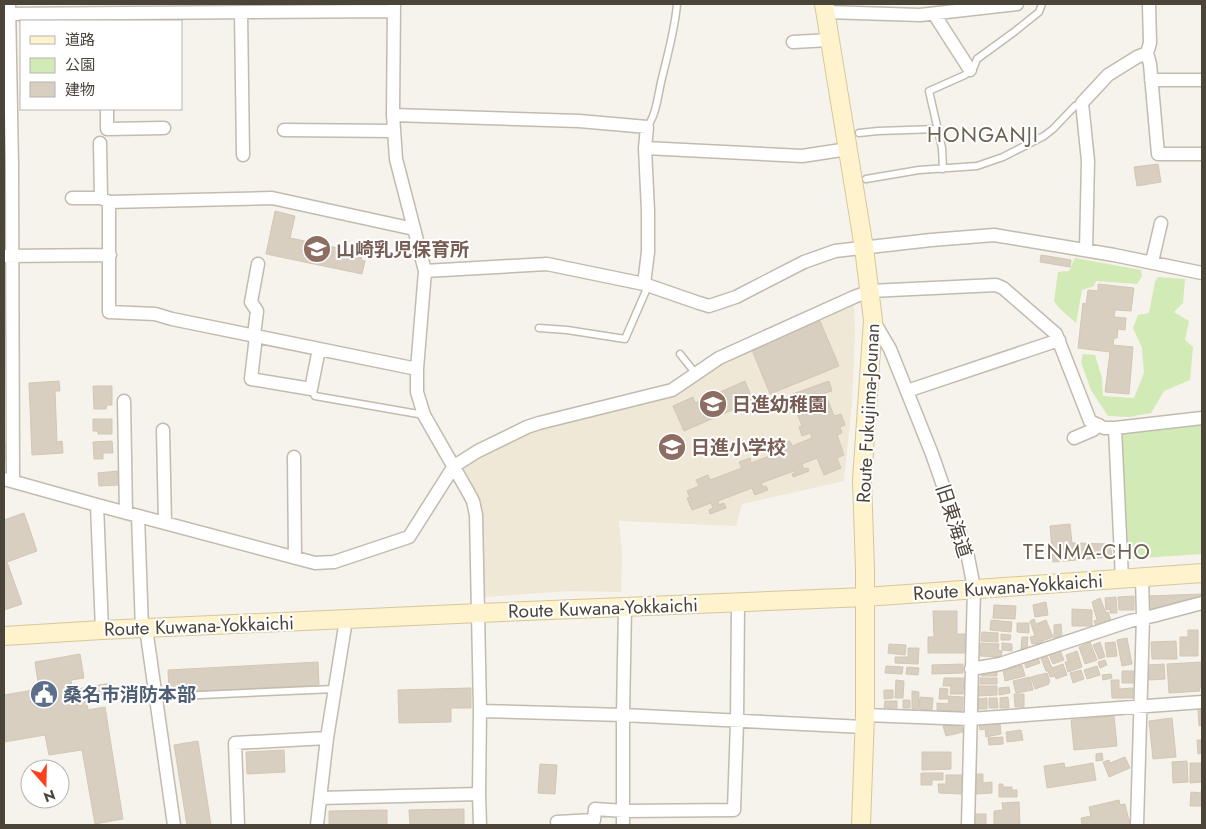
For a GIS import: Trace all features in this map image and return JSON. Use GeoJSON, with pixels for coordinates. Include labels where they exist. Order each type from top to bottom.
{"type":"FeatureCollection","features":[{"type":"Feature","properties":{"kind":"main road","name":"Route Fukujima-Jounan"},"geometry":{"type":"LineString","coordinates":[[825,8],[864,248],[873,320],[862,480],[865,597],[861,825]]}},
{"type":"Feature","properties":{"kind":"main road","name":"Route Kuwana-Yokkaichi"},"geometry":{"type":"LineString","coordinates":[[4,636],[144,628],[865,597],[1202,573]]}},
{"type":"Feature","properties":{"kind":"street"},"geometry":{"type":"LineString","coordinates":[[825,8],[920,15],[1016,4]]}},
{"type":"Feature","properties":{"kind":"street"},"geometry":{"type":"LineString","coordinates":[[1149,4],[1150,44],[1147,53],[1150,64],[1158,154],[1202,154]]}},
{"type":"Feature","properties":{"kind":"street"},"geometry":{"type":"LineString","coordinates":[[480,825],[479,613],[476,515],[473,501],[454,466],[424,415],[417,392],[425,272],[396,159],[393,115],[393,7],[104,17],[7,11],[9,480],[295,558],[315,563],[334,562],[409,537],[454,466],[478,451],[527,427],[672,390],[719,358],[870,291],[996,285],[1004,288],[1056,334],[1090,421],[1104,428],[1115,428],[1202,418]]}},
{"type":"Feature","properties":{"kind":"street"},"geometry":{"type":"LineString","coordinates":[[241,12],[243,155]]}},
{"type":"Feature","properties":{"kind":"street"},"geometry":{"type":"LineString","coordinates":[[934,14],[970,70]]}},
{"type":"Feature","properties":{"kind":"street"},"geometry":{"type":"LineString","coordinates":[[792,42],[830,40]]}},
{"type":"Feature","properties":{"kind":"street"},"geometry":{"type":"LineString","coordinates":[[1086,250],[1088,161],[1082,103],[1108,75],[1147,53]]}},
{"type":"Feature","properties":{"kind":"street"},"geometry":{"type":"LineString","coordinates":[[1151,80],[1202,80]]}},
{"type":"Feature","properties":{"kind":"street"},"geometry":{"type":"LineString","coordinates":[[106,110],[107,129],[164,128]]}},
{"type":"Feature","properties":{"kind":"street"},"geometry":{"type":"LineString","coordinates":[[393,115],[571,121],[647,127],[644,148],[648,229],[646,285]]}},
{"type":"Feature","properties":{"kind":"street"},"geometry":{"type":"LineString","coordinates":[[284,130],[394,131]]}},
{"type":"Feature","properties":{"kind":"street"},"geometry":{"type":"LineString","coordinates":[[100,143],[110,255],[109,312],[155,314],[417,370]]}},
{"type":"Feature","properties":{"kind":"street"},"geometry":{"type":"LineString","coordinates":[[644,148],[802,156],[848,149]]}},
{"type":"Feature","properties":{"kind":"street"},"geometry":{"type":"LineString","coordinates":[[72,198],[105,200],[272,198],[414,229]]}},
{"type":"Feature","properties":{"kind":"street"},"geometry":{"type":"LineString","coordinates":[[1152,262],[1161,222]]}},
{"type":"Feature","properties":{"kind":"street"},"geometry":{"type":"LineString","coordinates":[[425,272],[547,264],[646,285],[709,306],[736,297],[804,262],[835,251],[994,235],[1152,262],[1202,273]]}},
{"type":"Feature","properties":{"kind":"street"},"geometry":{"type":"LineString","coordinates":[[8,256],[110,255]]}},
{"type":"Feature","properties":{"kind":"street"},"geometry":{"type":"LineString","coordinates":[[258,264],[251,302],[257,311],[252,379],[311,389],[319,349]]}},
{"type":"Feature","properties":{"kind":"street","name":"旧東海道"},"geometry":{"type":"LineString","coordinates":[[873,320],[890,349],[932,454],[968,557],[974,588],[968,825]]}},
{"type":"Feature","properties":{"kind":"street"},"geometry":{"type":"LineString","coordinates":[[907,391],[1058,340]]}},
{"type":"Feature","properties":{"kind":"street"},"geometry":{"type":"LineString","coordinates":[[124,401],[132,515],[144,628],[174,825]]}},
{"type":"Feature","properties":{"kind":"street"},"geometry":{"type":"LineString","coordinates":[[1074,438],[1093,430],[1099,425]]}},
{"type":"Feature","properties":{"kind":"street"},"geometry":{"type":"LineString","coordinates":[[1115,428],[1122,579]]}},
{"type":"Feature","properties":{"kind":"street"},"geometry":{"type":"LineString","coordinates":[[164,430],[165,523]]}},
{"type":"Feature","properties":{"kind":"street"},"geometry":{"type":"LineString","coordinates":[[294,457],[295,558]]}},
{"type":"Feature","properties":{"kind":"street"},"geometry":{"type":"LineString","coordinates":[[97,505],[102,630]]}},
{"type":"Feature","properties":{"kind":"street"},"geometry":{"type":"LineString","coordinates":[[1138,825],[1143,618],[1142,577]]}},
{"type":"Feature","properties":{"kind":"street"},"geometry":{"type":"LineString","coordinates":[[557,822],[594,820],[595,809],[734,810],[738,603]]}},
{"type":"Feature","properties":{"kind":"street"},"geometry":{"type":"LineString","coordinates":[[971,669],[1000,664],[1130,621],[1202,603]]}},
{"type":"Feature","properties":{"kind":"street"},"geometry":{"type":"LineString","coordinates":[[623,825],[625,607]]}},
{"type":"Feature","properties":{"kind":"street"},"geometry":{"type":"LineString","coordinates":[[317,825],[327,738],[346,620]]}},
{"type":"Feature","properties":{"kind":"street"},"geometry":{"type":"LineString","coordinates":[[480,711],[737,722],[864,721],[970,719],[1202,702]]}},
{"type":"Feature","properties":{"kind":"street"},"geometry":{"type":"LineString","coordinates":[[238,825],[235,743],[327,738]]}},
{"type":"Feature","properties":{"kind":"street"},"geometry":{"type":"LineString","coordinates":[[320,798],[479,794]]}},
{"type":"Feature","properties":{"kind":"lane"},"geometry":{"type":"LineString","coordinates":[[647,127],[651,121],[656,103],[676,19],[677,4]]}},
{"type":"Feature","properties":{"kind":"lane"},"geometry":{"type":"LineString","coordinates":[[943,169],[942,148],[929,91],[965,75],[974,68],[977,59],[1039,12],[1042,4]]}},
{"type":"Feature","properties":{"kind":"lane"},"geometry":{"type":"LineString","coordinates":[[866,179],[920,170],[978,166],[1002,157],[1044,136],[1075,106],[1082,103]]}},
{"type":"Feature","properties":{"kind":"lane"},"geometry":{"type":"LineString","coordinates":[[859,133],[937,129]]}},
{"type":"Feature","properties":{"kind":"lane"},"geometry":{"type":"LineString","coordinates":[[539,328],[567,330],[625,339],[646,285]]}},
{"type":"Feature","properties":{"kind":"lane"},"geometry":{"type":"LineString","coordinates":[[680,354],[696,374]]}},
{"type":"Feature","properties":{"kind":"lane"},"geometry":{"type":"LineString","coordinates":[[311,389],[315,396],[424,415]]}},
{"type":"Feature","properties":{"kind":"lane"},"geometry":{"type":"LineString","coordinates":[[156,697],[335,689]]}},
{"type":"Feature","properties":{"kind":"shaded area","name":"日進小学校"},"geometry":{"type":"Polygon","coordinates":[[[854,302],[855,332],[852,403],[844,481],[742,504],[736,526],[619,521],[622,552],[621,592],[569,591],[485,597],[482,516],[477,495],[463,472],[466,463],[528,431],[674,395],[721,362],[854,302]]]}},
{"type":"Feature","properties":{"kind":"green space"},"geometry":{"type":"Polygon","coordinates":[[[1075,258],[1141,270],[1142,276],[1137,284],[1096,281],[1094,286],[1082,290],[1076,323],[1054,301],[1058,272],[1069,271],[1075,258]]]}},
{"type":"Feature","properties":{"kind":"green space"},"geometry":{"type":"Polygon","coordinates":[[[1158,277],[1185,279],[1183,303],[1174,312],[1189,321],[1185,340],[1193,347],[1190,380],[1164,391],[1151,413],[1129,417],[1108,416],[1091,390],[1081,362],[1083,354],[1095,355],[1102,378],[1103,396],[1134,398],[1144,373],[1142,348],[1133,328],[1138,315],[1149,313],[1155,282],[1158,277]]]}},
{"type":"Feature","properties":{"kind":"green space"},"geometry":{"type":"Polygon","coordinates":[[[1202,423],[1202,554],[1126,559],[1119,438],[1122,432],[1202,423]]]}},
{"type":"Feature","properties":{"kind":"building"},"geometry":{"type":"Polygon","coordinates":[[[1158,164],[1161,182],[1137,186],[1134,167],[1158,164]]]}},
{"type":"Feature","properties":{"kind":"building"},"geometry":{"type":"Polygon","coordinates":[[[275,211],[295,216],[290,238],[353,251],[353,249],[363,251],[361,260],[365,261],[362,274],[266,254],[275,211]]]}},
{"type":"Feature","properties":{"kind":"building"},"geometry":{"type":"Polygon","coordinates":[[[1041,255],[1071,260],[1070,267],[1040,262],[1041,255]]]}},
{"type":"Feature","properties":{"kind":"building"},"geometry":{"type":"Polygon","coordinates":[[[1098,284],[1134,288],[1131,311],[1115,310],[1114,317],[1126,318],[1125,330],[1118,329],[1117,338],[1114,338],[1113,345],[1133,347],[1129,394],[1105,392],[1110,352],[1078,348],[1083,303],[1086,304],[1088,290],[1098,291],[1098,284]]]}},
{"type":"Feature","properties":{"kind":"building"},"geometry":{"type":"Polygon","coordinates":[[[820,321],[839,366],[770,394],[752,350],[820,321]]]}},
{"type":"Feature","properties":{"kind":"building"},"geometry":{"type":"Polygon","coordinates":[[[59,381],[60,391],[55,391],[57,442],[62,441],[63,453],[32,455],[29,383],[59,381]]]}},
{"type":"Feature","properties":{"kind":"building"},"geometry":{"type":"Polygon","coordinates":[[[745,381],[753,401],[684,431],[673,406],[693,397],[695,403],[745,381]]]}},
{"type":"Feature","properties":{"kind":"building"},"geometry":{"type":"Polygon","coordinates":[[[829,381],[832,391],[825,393],[834,416],[841,414],[845,425],[840,427],[842,433],[837,435],[844,455],[837,458],[841,468],[824,475],[817,458],[802,464],[804,469],[808,468],[809,471],[793,477],[794,471],[761,483],[768,490],[755,495],[752,488],[718,501],[719,505],[724,503],[726,508],[710,514],[709,510],[713,508],[711,503],[692,510],[687,498],[690,497],[687,491],[699,486],[696,480],[708,475],[710,480],[742,468],[739,462],[750,458],[751,463],[780,452],[778,446],[790,441],[792,446],[812,438],[810,433],[802,436],[799,427],[802,426],[790,395],[829,381]]]}},
{"type":"Feature","properties":{"kind":"building"},"geometry":{"type":"Polygon","coordinates":[[[93,386],[112,386],[112,405],[107,405],[106,409],[94,409],[93,386]]]}},
{"type":"Feature","properties":{"kind":"building"},"geometry":{"type":"Polygon","coordinates":[[[93,419],[112,419],[112,434],[98,434],[98,431],[93,431],[93,419]]]}},
{"type":"Feature","properties":{"kind":"building"},"geometry":{"type":"Polygon","coordinates":[[[112,441],[113,453],[103,453],[103,459],[94,459],[93,442],[112,441]]]}},
{"type":"Feature","properties":{"kind":"building"},"geometry":{"type":"Polygon","coordinates":[[[4,443],[7,443],[8,461],[4,461],[4,443]]]}},
{"type":"Feature","properties":{"kind":"building"},"geometry":{"type":"Polygon","coordinates":[[[118,471],[119,485],[99,486],[98,473],[118,471]]]}},
{"type":"Feature","properties":{"kind":"building"},"geometry":{"type":"Polygon","coordinates":[[[24,513],[37,551],[7,562],[22,604],[4,610],[4,520],[24,513]]]}},
{"type":"Feature","properties":{"kind":"building"},"geometry":{"type":"Polygon","coordinates":[[[1070,524],[1072,543],[1110,544],[1112,557],[1053,562],[1050,526],[1070,524]]]}},
{"type":"Feature","properties":{"kind":"building"},"geometry":{"type":"Polygon","coordinates":[[[1202,594],[1202,598],[1148,610],[1148,596],[1202,594]]]}},
{"type":"Feature","properties":{"kind":"building"},"geometry":{"type":"Polygon","coordinates":[[[1134,596],[1134,610],[1119,610],[1118,597],[1134,596]]]}},
{"type":"Feature","properties":{"kind":"building"},"geometry":{"type":"Polygon","coordinates":[[[1116,597],[1117,613],[1110,613],[1110,609],[1106,610],[1105,598],[1116,597]]]}},
{"type":"Feature","properties":{"kind":"building"},"geometry":{"type":"Polygon","coordinates":[[[1100,598],[1111,620],[1096,626],[1094,621],[1097,620],[1092,602],[1100,598]]]}},
{"type":"Feature","properties":{"kind":"building"},"geometry":{"type":"Polygon","coordinates":[[[1046,602],[1048,615],[1035,617],[1033,605],[1046,602]]]}},
{"type":"Feature","properties":{"kind":"building"},"geometry":{"type":"Polygon","coordinates":[[[994,605],[1016,606],[1015,619],[993,618],[994,605]]]}},
{"type":"Feature","properties":{"kind":"building"},"geometry":{"type":"Polygon","coordinates":[[[1072,609],[1092,610],[1092,626],[1072,626],[1072,609]]]}},
{"type":"Feature","properties":{"kind":"building"},"geometry":{"type":"Polygon","coordinates":[[[933,611],[957,611],[957,634],[965,634],[965,653],[928,653],[928,637],[934,637],[933,611]]]}},
{"type":"Feature","properties":{"kind":"building"},"geometry":{"type":"Polygon","coordinates":[[[1034,619],[1036,624],[1046,620],[1053,637],[1042,641],[1043,644],[1037,646],[1035,643],[1032,644],[1030,637],[1035,636],[1030,621],[1034,619]]]}},
{"type":"Feature","properties":{"kind":"building"},"geometry":{"type":"Polygon","coordinates":[[[991,620],[1012,622],[1011,632],[990,630],[991,620]]]}},
{"type":"Feature","properties":{"kind":"building"},"geometry":{"type":"Polygon","coordinates":[[[1017,623],[1029,623],[1029,633],[1017,632],[1017,623]]]}},
{"type":"Feature","properties":{"kind":"building"},"geometry":{"type":"Polygon","coordinates":[[[1061,624],[1062,639],[1054,639],[1054,625],[1061,624]]]}},
{"type":"Feature","properties":{"kind":"building"},"geometry":{"type":"Polygon","coordinates":[[[1188,630],[1198,630],[1198,656],[1180,656],[1180,637],[1188,637],[1188,630]]]}},
{"type":"Feature","properties":{"kind":"building"},"geometry":{"type":"Polygon","coordinates":[[[982,632],[998,633],[998,642],[981,641],[982,632]]]}},
{"type":"Feature","properties":{"kind":"building"},"geometry":{"type":"Polygon","coordinates":[[[1001,634],[1011,635],[1010,640],[1001,640],[1001,634]]]}},
{"type":"Feature","properties":{"kind":"building"},"geometry":{"type":"Polygon","coordinates":[[[1022,637],[1028,637],[1027,649],[1021,649],[1022,637]]]}},
{"type":"Feature","properties":{"kind":"building"},"geometry":{"type":"Polygon","coordinates":[[[1127,638],[1132,664],[1122,666],[1117,640],[1127,638]]]}},
{"type":"Feature","properties":{"kind":"building"},"geometry":{"type":"Polygon","coordinates":[[[1176,641],[1177,659],[1152,659],[1151,642],[1176,641]]]}},
{"type":"Feature","properties":{"kind":"building"},"geometry":{"type":"Polygon","coordinates":[[[1090,642],[1097,660],[1085,664],[1079,647],[1090,642]]]}},
{"type":"Feature","properties":{"kind":"building"},"geometry":{"type":"Polygon","coordinates":[[[1100,642],[1105,657],[1099,659],[1093,645],[1100,642]]]}},
{"type":"Feature","properties":{"kind":"building"},"geometry":{"type":"Polygon","coordinates":[[[1115,642],[1117,656],[1107,657],[1105,643],[1115,642]]]}},
{"type":"Feature","properties":{"kind":"building"},"geometry":{"type":"Polygon","coordinates":[[[981,643],[999,644],[998,650],[1002,651],[1001,657],[980,656],[981,643]]]}},
{"type":"Feature","properties":{"kind":"building"},"geometry":{"type":"Polygon","coordinates":[[[1002,643],[1012,644],[1012,651],[1002,650],[1002,643]]]}},
{"type":"Feature","properties":{"kind":"building"},"geometry":{"type":"Polygon","coordinates":[[[889,644],[906,645],[905,655],[888,653],[889,644]]]}},
{"type":"Feature","properties":{"kind":"building"},"geometry":{"type":"Polygon","coordinates":[[[908,648],[919,648],[918,664],[895,663],[895,657],[908,657],[908,648]]]}},
{"type":"Feature","properties":{"kind":"building"},"geometry":{"type":"Polygon","coordinates":[[[1060,650],[1064,660],[1053,664],[1048,652],[1051,651],[1052,654],[1060,650]]]}},
{"type":"Feature","properties":{"kind":"building"},"geometry":{"type":"Polygon","coordinates":[[[1077,651],[1082,667],[1068,672],[1065,662],[1068,662],[1066,655],[1077,651]]]}},
{"type":"Feature","properties":{"kind":"building"},"geometry":{"type":"Polygon","coordinates":[[[80,654],[84,678],[71,680],[72,690],[111,683],[112,693],[86,698],[88,710],[105,707],[123,819],[95,824],[82,750],[49,755],[45,735],[4,742],[4,695],[39,689],[35,662],[80,654]]]}},
{"type":"Feature","properties":{"kind":"building"},"geometry":{"type":"Polygon","coordinates":[[[1037,656],[1040,663],[1026,668],[1024,661],[1037,656]]]}},
{"type":"Feature","properties":{"kind":"building"},"geometry":{"type":"Polygon","coordinates":[[[1047,656],[1052,668],[1063,664],[1067,675],[1056,679],[1055,676],[1050,677],[1041,658],[1047,656]]]}},
{"type":"Feature","properties":{"kind":"building"},"geometry":{"type":"Polygon","coordinates":[[[1105,660],[1107,665],[1100,668],[1098,662],[1105,660]]]}},
{"type":"Feature","properties":{"kind":"building"},"geometry":{"type":"Polygon","coordinates":[[[318,662],[319,685],[169,693],[168,670],[318,662]]]}},
{"type":"Feature","properties":{"kind":"building"},"geometry":{"type":"Polygon","coordinates":[[[1202,662],[1202,688],[1199,688],[1200,691],[1169,693],[1167,664],[1202,662]]]}},
{"type":"Feature","properties":{"kind":"building"},"geometry":{"type":"Polygon","coordinates":[[[963,664],[963,673],[932,674],[932,665],[963,664]]]}},
{"type":"Feature","properties":{"kind":"building"},"geometry":{"type":"Polygon","coordinates":[[[1164,664],[1165,679],[1149,680],[1148,665],[1164,664]]]}},
{"type":"Feature","properties":{"kind":"building"},"geometry":{"type":"Polygon","coordinates":[[[1022,665],[1025,676],[1005,681],[1003,670],[1022,665]]]}},
{"type":"Feature","properties":{"kind":"building"},"geometry":{"type":"Polygon","coordinates":[[[886,666],[903,667],[902,674],[885,673],[886,666]]]}},
{"type":"Feature","properties":{"kind":"building"},"geometry":{"type":"Polygon","coordinates":[[[1097,666],[1100,675],[1087,679],[1084,670],[1097,666]]]}},
{"type":"Feature","properties":{"kind":"building"},"geometry":{"type":"Polygon","coordinates":[[[907,667],[919,668],[918,675],[906,674],[907,667]]]}},
{"type":"Feature","properties":{"kind":"building"},"geometry":{"type":"Polygon","coordinates":[[[981,670],[997,670],[997,676],[981,676],[981,670]]]}},
{"type":"Feature","properties":{"kind":"building"},"geometry":{"type":"Polygon","coordinates":[[[1081,670],[1084,679],[1073,683],[1070,673],[1081,670]]]}},
{"type":"Feature","properties":{"kind":"building"},"geometry":{"type":"Polygon","coordinates":[[[1122,671],[1135,671],[1135,683],[1122,683],[1122,671]]]}},
{"type":"Feature","properties":{"kind":"building"},"geometry":{"type":"Polygon","coordinates":[[[1047,673],[1049,684],[1035,689],[1031,677],[1047,673]]]}},
{"type":"Feature","properties":{"kind":"building"},"geometry":{"type":"Polygon","coordinates":[[[1111,674],[1112,678],[1103,680],[1102,675],[1111,674]]]}},
{"type":"Feature","properties":{"kind":"building"},"geometry":{"type":"Polygon","coordinates":[[[1030,677],[1033,690],[1016,693],[1013,681],[1030,677]]]}},
{"type":"Feature","properties":{"kind":"building"},"geometry":{"type":"Polygon","coordinates":[[[944,678],[964,678],[963,694],[950,694],[951,686],[943,686],[944,678]]]}},
{"type":"Feature","properties":{"kind":"building"},"geometry":{"type":"Polygon","coordinates":[[[980,678],[997,678],[997,684],[980,684],[980,678]]]}},
{"type":"Feature","properties":{"kind":"building"},"geometry":{"type":"Polygon","coordinates":[[[896,680],[904,681],[903,698],[895,698],[896,680]]]}},
{"type":"Feature","properties":{"kind":"building"},"geometry":{"type":"Polygon","coordinates":[[[1111,680],[1119,680],[1119,689],[1133,688],[1133,698],[1112,698],[1111,680]]]}},
{"type":"Feature","properties":{"kind":"building"},"geometry":{"type":"Polygon","coordinates":[[[977,686],[997,686],[997,695],[977,696],[977,686]]]}},
{"type":"Feature","properties":{"kind":"building"},"geometry":{"type":"Polygon","coordinates":[[[1009,687],[1010,693],[999,695],[999,688],[1009,687]]]}},
{"type":"Feature","properties":{"kind":"building"},"geometry":{"type":"Polygon","coordinates":[[[471,688],[471,708],[451,708],[451,722],[399,723],[398,690],[471,688]]]}},
{"type":"Feature","properties":{"kind":"building"},"geometry":{"type":"Polygon","coordinates":[[[940,688],[948,689],[947,696],[963,697],[962,711],[937,710],[937,703],[948,704],[949,699],[939,699],[940,688]]]}},
{"type":"Feature","properties":{"kind":"building"},"geometry":{"type":"Polygon","coordinates":[[[884,690],[893,690],[893,698],[884,699],[884,690]]]}},
{"type":"Feature","properties":{"kind":"building"},"geometry":{"type":"Polygon","coordinates":[[[912,691],[919,692],[918,709],[912,709],[912,691]]]}},
{"type":"Feature","properties":{"kind":"building"},"geometry":{"type":"Polygon","coordinates":[[[1014,694],[1024,694],[1024,707],[1015,707],[1014,694]]]}},
{"type":"Feature","properties":{"kind":"building"},"geometry":{"type":"Polygon","coordinates":[[[920,697],[933,698],[932,710],[919,709],[920,697]]]}},
{"type":"Feature","properties":{"kind":"building"},"geometry":{"type":"Polygon","coordinates":[[[1008,697],[1009,708],[1000,708],[1000,698],[1008,697]]]}},
{"type":"Feature","properties":{"kind":"building"},"geometry":{"type":"Polygon","coordinates":[[[987,698],[987,709],[978,709],[978,699],[987,698]]]}},
{"type":"Feature","properties":{"kind":"building"},"geometry":{"type":"Polygon","coordinates":[[[989,698],[997,698],[998,708],[989,708],[989,698]]]}},
{"type":"Feature","properties":{"kind":"building"},"geometry":{"type":"Polygon","coordinates":[[[903,700],[910,700],[910,708],[903,708],[903,700]]]}},
{"type":"Feature","properties":{"kind":"building"},"geometry":{"type":"Polygon","coordinates":[[[885,701],[897,701],[897,708],[884,708],[885,701]]]}},
{"type":"Feature","properties":{"kind":"building"},"geometry":{"type":"Polygon","coordinates":[[[1202,709],[1202,725],[1199,726],[1198,710],[1202,709]]]}},
{"type":"Feature","properties":{"kind":"building"},"geometry":{"type":"Polygon","coordinates":[[[1114,716],[1117,746],[1074,750],[1071,720],[1114,716]]]}},
{"type":"Feature","properties":{"kind":"building"},"geometry":{"type":"Polygon","coordinates":[[[1172,718],[1176,757],[1153,759],[1149,721],[1172,718]]]}},
{"type":"Feature","properties":{"kind":"building"},"geometry":{"type":"Polygon","coordinates":[[[961,722],[963,732],[946,736],[943,726],[961,722]]]}},
{"type":"Feature","properties":{"kind":"building"},"geometry":{"type":"Polygon","coordinates":[[[995,722],[995,725],[1000,724],[1001,734],[986,737],[985,729],[980,730],[979,725],[995,722]]]}},
{"type":"Feature","properties":{"kind":"building"},"geometry":{"type":"Polygon","coordinates":[[[1021,730],[1023,740],[1007,742],[1006,732],[1021,730]]]}},
{"type":"Feature","properties":{"kind":"building"},"geometry":{"type":"Polygon","coordinates":[[[1003,737],[1003,744],[989,745],[988,738],[1003,737]]]}},
{"type":"Feature","properties":{"kind":"building"},"geometry":{"type":"Polygon","coordinates":[[[1197,740],[1202,740],[1202,753],[1198,754],[1197,740]]]}},
{"type":"Feature","properties":{"kind":"building"},"geometry":{"type":"Polygon","coordinates":[[[198,741],[211,825],[187,825],[174,745],[198,741]]]}},
{"type":"Feature","properties":{"kind":"building"},"geometry":{"type":"Polygon","coordinates":[[[284,750],[285,772],[247,774],[246,752],[284,750]]]}},
{"type":"Feature","properties":{"kind":"building"},"geometry":{"type":"Polygon","coordinates":[[[922,752],[951,752],[951,769],[922,770],[922,752]]]}},
{"type":"Feature","properties":{"kind":"building"},"geometry":{"type":"Polygon","coordinates":[[[1102,753],[1103,760],[1096,761],[1096,754],[1102,753]]]}},
{"type":"Feature","properties":{"kind":"building"},"geometry":{"type":"Polygon","coordinates":[[[1125,757],[1130,768],[1109,777],[1103,762],[1109,760],[1110,763],[1125,757]]]}},
{"type":"Feature","properties":{"kind":"building"},"geometry":{"type":"Polygon","coordinates":[[[1187,761],[1188,782],[1173,783],[1172,762],[1187,761]]]}},
{"type":"Feature","properties":{"kind":"building"},"geometry":{"type":"Polygon","coordinates":[[[1064,763],[1065,768],[1093,763],[1096,780],[1047,788],[1044,766],[1064,763]]]}},
{"type":"Feature","properties":{"kind":"building"},"geometry":{"type":"Polygon","coordinates":[[[1190,763],[1202,763],[1202,782],[1190,783],[1190,763]]]}},
{"type":"Feature","properties":{"kind":"building"},"geometry":{"type":"Polygon","coordinates":[[[540,764],[557,765],[555,794],[538,793],[540,764]]]}},
{"type":"Feature","properties":{"kind":"building"},"geometry":{"type":"Polygon","coordinates":[[[921,773],[943,773],[943,780],[932,780],[932,785],[921,785],[921,773]]]}},
{"type":"Feature","properties":{"kind":"building"},"geometry":{"type":"Polygon","coordinates":[[[975,774],[983,774],[983,783],[992,782],[992,793],[976,794],[975,774]]]}},
{"type":"Feature","properties":{"kind":"building"},"geometry":{"type":"Polygon","coordinates":[[[946,775],[962,775],[962,794],[939,793],[938,784],[946,784],[946,775]]]}},
{"type":"Feature","properties":{"kind":"building"},"geometry":{"type":"Polygon","coordinates":[[[999,784],[1003,784],[1003,787],[1012,787],[1012,790],[1017,790],[1017,797],[999,797],[999,784]]]}},
{"type":"Feature","properties":{"kind":"building"},"geometry":{"type":"Polygon","coordinates":[[[1201,791],[1202,806],[1190,806],[1191,792],[1201,793],[1201,791]]]}},
{"type":"Feature","properties":{"kind":"building"},"geometry":{"type":"Polygon","coordinates":[[[1119,800],[1120,805],[1125,804],[1130,825],[1082,825],[1081,818],[1091,816],[1089,807],[1119,800]]]}},
{"type":"Feature","properties":{"kind":"building"},"geometry":{"type":"Polygon","coordinates":[[[1019,802],[1020,825],[994,825],[994,811],[1003,810],[1002,803],[1019,802]]]}},
{"type":"Feature","properties":{"kind":"building"},"geometry":{"type":"Polygon","coordinates":[[[464,809],[464,825],[410,825],[409,810],[464,809]]]}},
{"type":"Feature","properties":{"kind":"building"},"geometry":{"type":"Polygon","coordinates":[[[387,810],[387,825],[329,825],[329,811],[387,810]]]}},
{"type":"Feature","properties":{"kind":"building"},"geometry":{"type":"Polygon","coordinates":[[[974,814],[986,814],[986,825],[974,825],[974,814]]]}},
{"type":"Feature","properties":{"kind":"place","name":"山崎乳児保育所"},"geometry":{"type":"Point","coordinates":[317,249]}},
{"type":"Feature","properties":{"kind":"place","name":"日進幼稚園"},"geometry":{"type":"Point","coordinates":[713,404]}},
{"type":"Feature","properties":{"kind":"place","name":"日進小学校"},"geometry":{"type":"Point","coordinates":[672,447]}},
{"type":"Feature","properties":{"kind":"place","name":"桑名市消防本部"},"geometry":{"type":"Point","coordinates":[44,694]}},
{"type":"Feature","properties":{"kind":"district","name":"HONGANJI"},"geometry":{"type":"Point","coordinates":[983,135]}},
{"type":"Feature","properties":{"kind":"district","name":"TENMA-CHO"},"geometry":{"type":"Point","coordinates":[1087,552]}}]}
